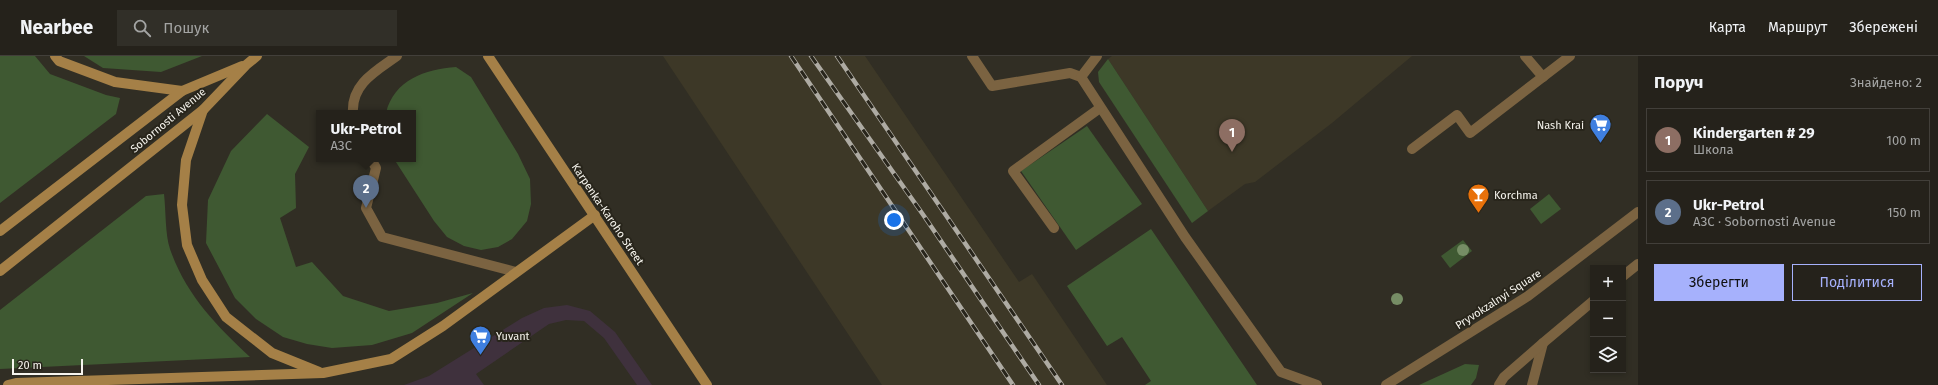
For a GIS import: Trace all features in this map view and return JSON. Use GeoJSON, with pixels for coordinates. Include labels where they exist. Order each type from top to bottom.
{"type":"FeatureCollection","features":[{"type":"Feature","properties":{"kind":"main road"},"geometry":{"type":"LineString","coordinates":[[55,56],[59,61],[116,82],[182,90]]}},
{"type":"Feature","properties":{"kind":"main road"},"geometry":{"type":"LineString","coordinates":[[246,65],[257,56]]}},
{"type":"Feature","properties":{"kind":"main road","name":"Karpenka-Karoho Street"},"geometry":{"type":"LineString","coordinates":[[488,56],[707,385]]}},
{"type":"Feature","properties":{"kind":"main road","name":"Sobornosti Avenue"},"geometry":{"type":"LineString","coordinates":[[0,231],[182,90],[246,65]]}},
{"type":"Feature","properties":{"kind":"main road","name":"Sobornosti Avenue"},"geometry":{"type":"LineString","coordinates":[[0,271],[203,110],[246,65]]}},
{"type":"Feature","properties":{"kind":"main road"},"geometry":{"type":"LineString","coordinates":[[203,110],[186,160],[182,205],[186,245],[202,280],[226,317],[272,353],[323,373]]}},
{"type":"Feature","properties":{"kind":"main road"},"geometry":{"type":"LineString","coordinates":[[8,385],[323,373],[391,359],[443,326],[595,215]]}},
{"type":"Feature","properties":{"kind":"street"},"geometry":{"type":"LineString","coordinates":[[353,110],[352,103],[363,80],[397,56]]}},
{"type":"Feature","properties":{"kind":"street"},"geometry":{"type":"LineString","coordinates":[[972,56],[992,86],[1070,73],[1081,78],[1185,237],[1280,372],[1316,385]]}},
{"type":"Feature","properties":{"kind":"street"},"geometry":{"type":"LineString","coordinates":[[1081,78],[1097,56]]}},
{"type":"Feature","properties":{"kind":"street"},"geometry":{"type":"LineString","coordinates":[[1525,56],[1543,77]]}},
{"type":"Feature","properties":{"kind":"street"},"geometry":{"type":"LineString","coordinates":[[1412,149],[1457,115],[1470,133],[1570,56]]}},
{"type":"Feature","properties":{"kind":"street"},"geometry":{"type":"LineString","coordinates":[[1054,228],[1013,171],[1100,108]]}},
{"type":"Feature","properties":{"kind":"street"},"geometry":{"type":"LineString","coordinates":[[373,162],[376,168],[366,208],[382,237],[516,272]]}},
{"type":"Feature","properties":{"kind":"street","name":"Pryvokzalnyi Square"},"geometry":{"type":"LineString","coordinates":[[1386,385],[1528,296],[1638,212]]}},
{"type":"Feature","properties":{"kind":"street"},"geometry":{"type":"LineString","coordinates":[[1626,274],[1638,264]]}},
{"type":"Feature","properties":{"kind":"street"},"geometry":{"type":"LineString","coordinates":[[1499,385],[1504,377],[1590,304]]}},
{"type":"Feature","properties":{"kind":"street"},"geometry":{"type":"LineString","coordinates":[[1532,385],[1543,343]]}},
{"type":"Feature","properties":{"kind":"shaded area"},"geometry":{"type":"Polygon","coordinates":[[[663,56],[865,56],[1019,282],[1032,274],[1107,385],[882,385],[663,56]]]}},
{"type":"Feature","properties":{"kind":"shaded area"},"geometry":{"type":"Polygon","coordinates":[[[1112,56],[1412,56],[1332,123],[1255,182],[1245,184],[1208,211],[1108,59],[1112,56]]]}},
{"type":"Feature","properties":{"kind":"shaded area","name":"Yuvant"},"geometry":{"type":"Polygon","coordinates":[[[567,305],[590,311],[615,332],[652,385],[637,385],[604,338],[584,321],[566,320],[549,324],[476,374],[484,385],[404,385],[429,376],[522,318],[544,308],[567,305]]]}},
{"type":"Feature","properties":{"kind":"green space"},"geometry":{"type":"Polygon","coordinates":[[[0,56],[35,56],[50,74],[106,95],[120,98],[116,114],[0,203],[0,56]]]}},
{"type":"Feature","properties":{"kind":"green space"},"geometry":{"type":"Polygon","coordinates":[[[84,56],[202,56],[161,72],[103,68],[84,56]]]}},
{"type":"Feature","properties":{"kind":"green space"},"geometry":{"type":"Polygon","coordinates":[[[1108,59],[1208,211],[1192,223],[1099,82],[1098,72],[1108,59]]]}},
{"type":"Feature","properties":{"kind":"green space"},"geometry":{"type":"Polygon","coordinates":[[[456,67],[471,77],[518,154],[530,179],[531,204],[527,221],[512,239],[498,247],[481,250],[464,246],[447,237],[434,221],[396,162],[416,162],[416,110],[387,110],[390,102],[403,84],[412,78],[433,70],[456,67]]]}},
{"type":"Feature","properties":{"kind":"green space"},"geometry":{"type":"Polygon","coordinates":[[[267,114],[309,147],[295,174],[296,208],[280,218],[296,267],[312,262],[343,296],[389,311],[437,303],[473,293],[412,333],[372,345],[332,348],[307,344],[283,337],[256,319],[235,298],[206,243],[208,200],[231,151],[267,114]]]}},
{"type":"Feature","properties":{"kind":"green space"},"geometry":{"type":"Polygon","coordinates":[[[1087,126],[1142,204],[1076,250],[1021,171],[1087,126]]]}},
{"type":"Feature","properties":{"kind":"green space"},"geometry":{"type":"Polygon","coordinates":[[[164,194],[168,243],[184,281],[214,321],[250,357],[0,369],[0,310],[146,196],[164,194]]]}},
{"type":"Feature","properties":{"kind":"green space"},"geometry":{"type":"Polygon","coordinates":[[[1549,194],[1561,209],[1541,224],[1530,209],[1549,194]]]}},
{"type":"Feature","properties":{"kind":"green space"},"geometry":{"type":"Polygon","coordinates":[[[1151,229],[1257,385],[1145,385],[1151,381],[1122,337],[1107,346],[1067,286],[1151,229]]]}},
{"type":"Feature","properties":{"kind":"green space"},"geometry":{"type":"Polygon","coordinates":[[[1463,240],[1472,251],[1450,268],[1441,256],[1463,240]]]}},
{"type":"Feature","properties":{"kind":"green space"},"geometry":{"type":"Polygon","coordinates":[[[1465,364],[1479,365],[1476,378],[1471,385],[1419,385],[1465,364]]]}},
{"type":"Feature","properties":{"kind":"railway"},"geometry":{"type":"LineString","coordinates":[[791,56],[1013,385]]}},
{"type":"Feature","properties":{"kind":"railway"},"geometry":{"type":"LineString","coordinates":[[811,56],[924,216],[1039,385]]}},
{"type":"Feature","properties":{"kind":"railway"},"geometry":{"type":"LineString","coordinates":[[837,56],[1062,385]]}},
{"type":"Feature","properties":{"kind":"place","name":"Nash Krai"},"geometry":{"type":"Point","coordinates":[1600,144]}},
{"type":"Feature","properties":{"kind":"place","name":"Kindergarten # 29"},"geometry":{"type":"Point","coordinates":[1232,152]}},
{"type":"Feature","properties":{"kind":"place","name":"Ukr-Petrol"},"geometry":{"type":"Point","coordinates":[366,208]}},
{"type":"Feature","properties":{"kind":"place","name":"Korchma"},"geometry":{"type":"Point","coordinates":[1479,214]}},
{"type":"Feature","properties":{"kind":"place","name":"Yuvant"},"geometry":{"type":"Point","coordinates":[481,356]}}]}
